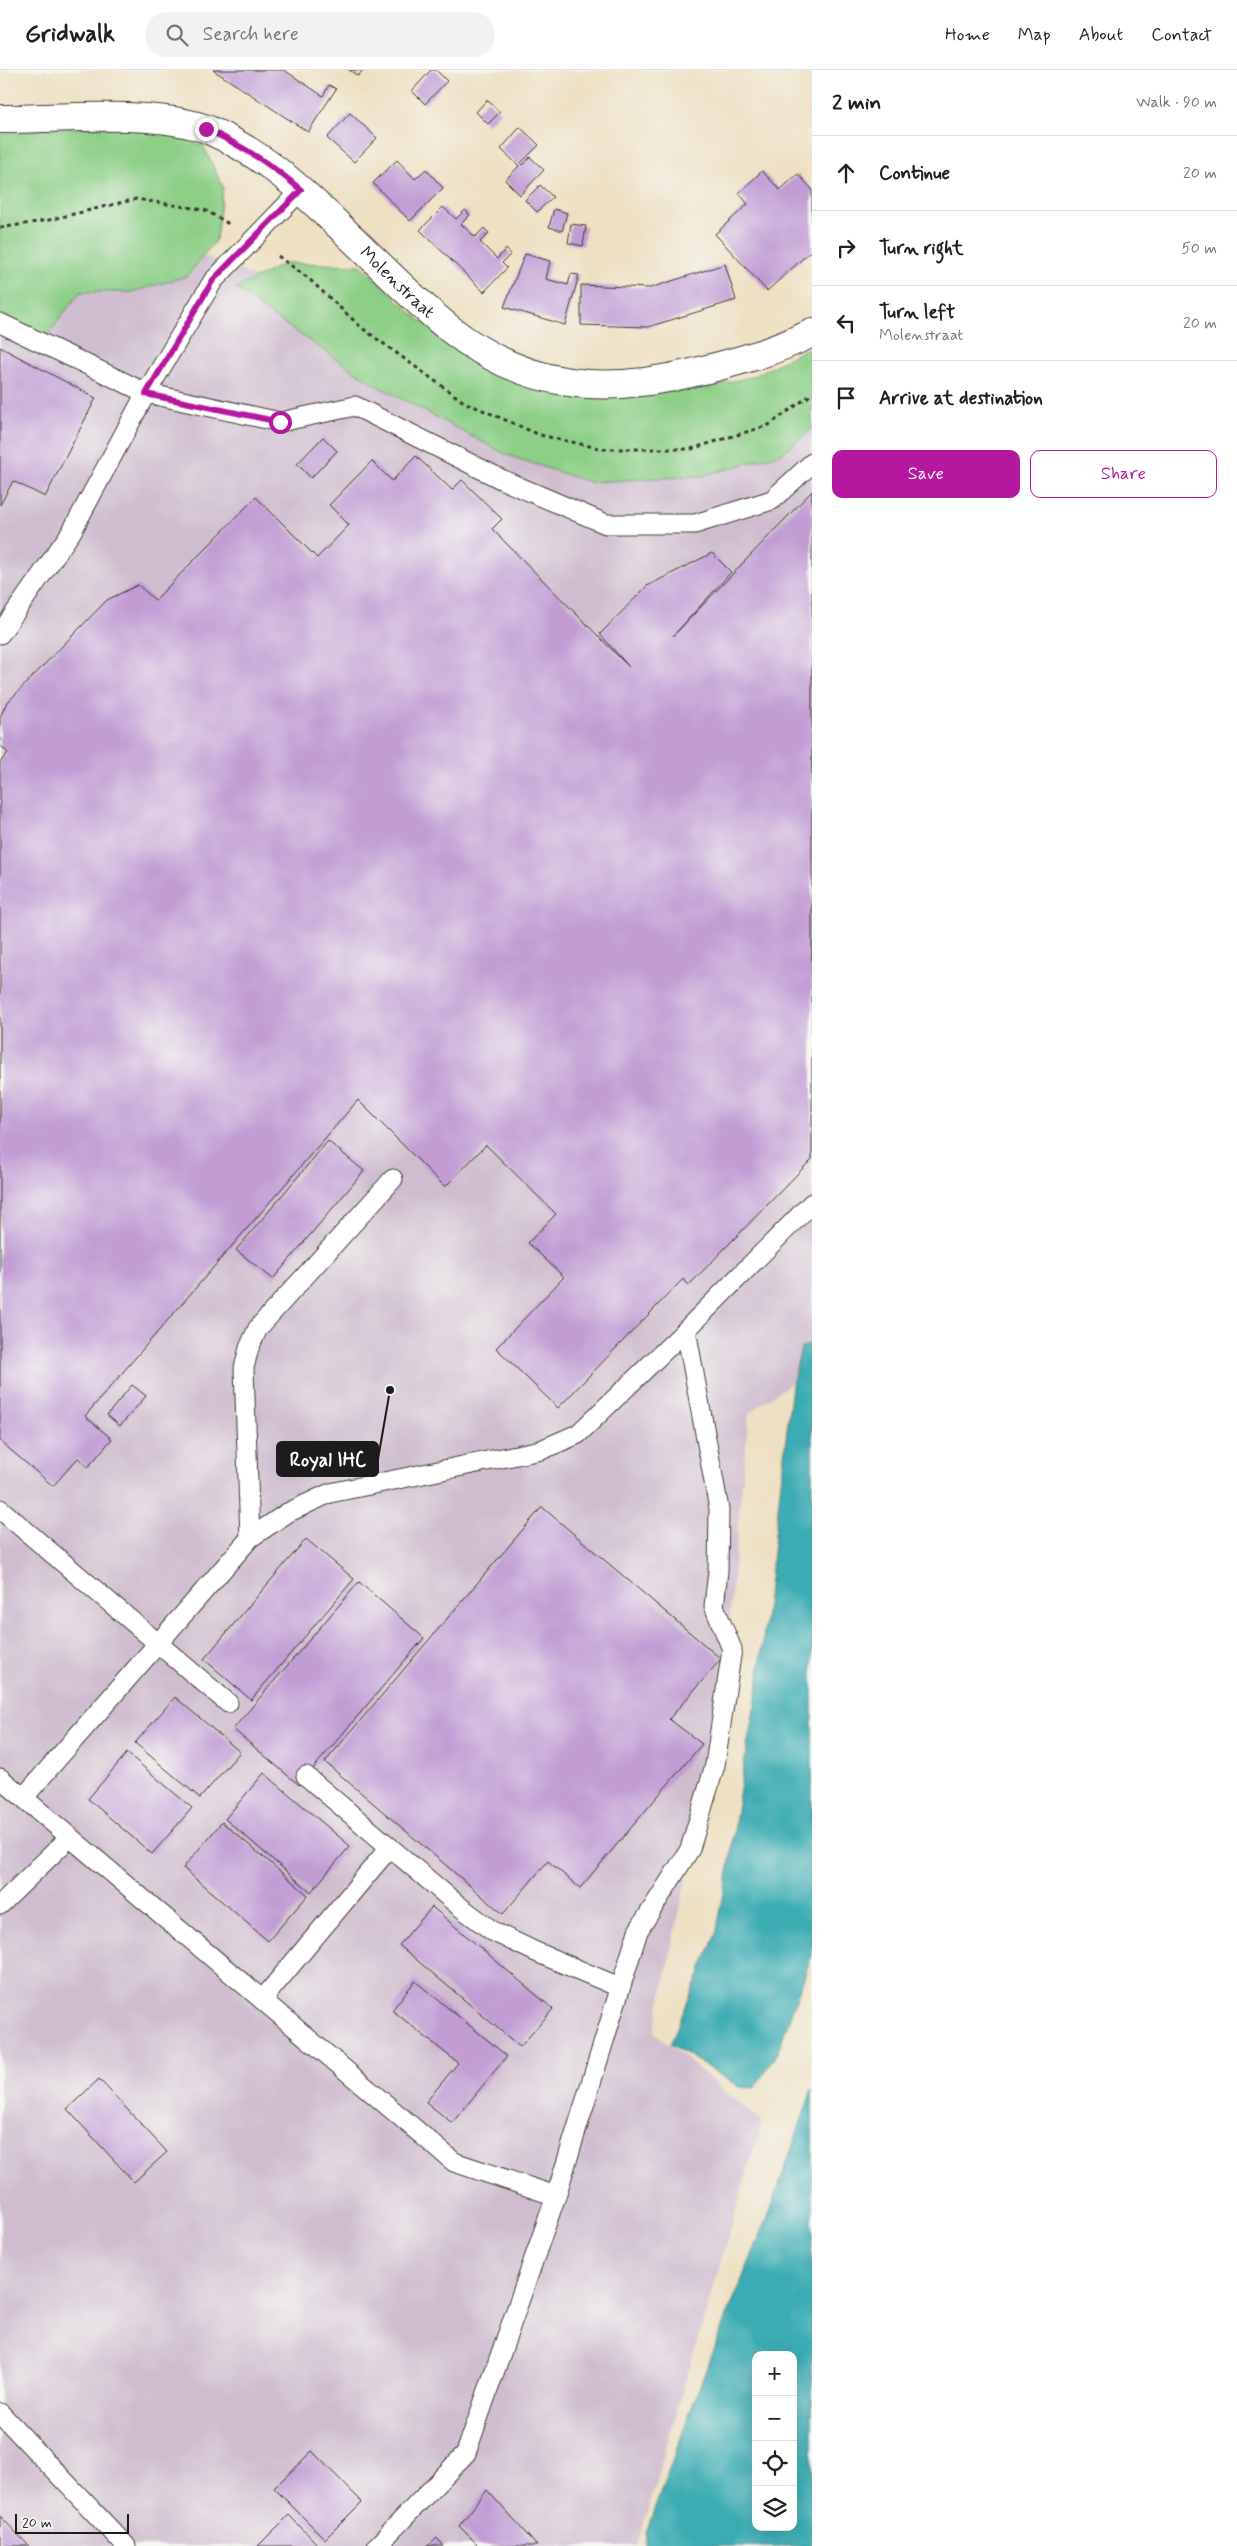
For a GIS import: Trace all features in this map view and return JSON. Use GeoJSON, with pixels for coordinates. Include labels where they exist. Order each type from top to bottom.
{"type":"FeatureCollection","features":[{"type":"Feature","properties":{"kind":"street","name":"Molenstraat"},"geometry":{"type":"LineString","coordinates":[[0,119],[115,118],[172,121],[206,129],[243,146],[274,166],[451,330],[516,368],[549,379],[582,385],[622,386],[663,380],[764,354],[812,333]]}},
{"type":"Feature","properties":{"kind":"lane"},"geometry":{"type":"LineString","coordinates":[[0,634],[72,531],[146,394],[213,280],[301,190]]}},
{"type":"Feature","properties":{"kind":"lane"},"geometry":{"type":"LineString","coordinates":[[0,323],[146,394],[280,422],[355,406],[503,480],[606,524],[695,524],[772,500],[812,463]]}},
{"type":"Feature","properties":{"kind":"lane"},"geometry":{"type":"LineString","coordinates":[[250,1538],[244,1368],[249,1348],[258,1328],[393,1179]]}},
{"type":"Feature","properties":{"kind":"lane"},"geometry":{"type":"LineString","coordinates":[[24,1797],[250,1538],[287,1513],[330,1493],[541,1450],[578,1434],[686,1330],[812,1203]]}},
{"type":"Feature","properties":{"kind":"lane"},"geometry":{"type":"LineString","coordinates":[[377,2546],[466,2453],[556,2196],[619,1987],[638,1931],[690,1849],[715,1765],[732,1649],[714,1606],[718,1572],[720,1508],[686,1330]]}},
{"type":"Feature","properties":{"kind":"lane"},"geometry":{"type":"LineString","coordinates":[[0,1509],[228,1703]]}},
{"type":"Feature","properties":{"kind":"lane"},"geometry":{"type":"LineString","coordinates":[[306,1776],[459,1906],[494,1932],[619,1987]]}},
{"type":"Feature","properties":{"kind":"lane"},"geometry":{"type":"LineString","coordinates":[[0,1778],[454,2162],[556,2196]]}},
{"type":"Feature","properties":{"kind":"lane"},"geometry":{"type":"LineString","coordinates":[[0,1904],[70,1837]]}},
{"type":"Feature","properties":{"kind":"lane"},"geometry":{"type":"LineString","coordinates":[[262,2000],[390,1847]]}},
{"type":"Feature","properties":{"kind":"lane"},"geometry":{"type":"LineString","coordinates":[[0,2413],[126,2546]]}},
{"type":"Feature","properties":{"kind":"shaded area"},"geometry":{"type":"Polygon","coordinates":[[[0,230],[142,230],[631,432],[812,354],[812,1368],[749,1413],[719,1723],[654,2032],[762,2122],[637,2546],[0,2546],[0,230]]]}},
{"type":"Feature","properties":{"kind":"green space"},"geometry":{"type":"Polygon","coordinates":[[[129,127],[174,133],[204,147],[223,187],[216,240],[187,276],[132,292],[80,292],[46,337],[0,314],[0,134],[53,128],[129,127]]]}},
{"type":"Feature","properties":{"kind":"green space"},"geometry":{"type":"Polygon","coordinates":[[[286,263],[361,265],[419,320],[627,394],[709,387],[754,376],[812,346],[812,429],[782,453],[702,476],[589,482],[507,455],[374,384],[268,313],[236,288],[286,263]]]}},
{"type":"Feature","properties":{"kind":"water"},"geometry":{"type":"Polygon","coordinates":[[[812,1343],[812,1955],[778,2051],[755,2088],[739,2087],[670,2044],[716,1934],[729,1867],[742,1774],[757,1692],[792,1385],[801,1348],[812,1343]]]}},
{"type":"Feature","properties":{"kind":"water"},"geometry":{"type":"Polygon","coordinates":[[[812,2089],[812,2546],[645,2546],[646,2532],[716,2342],[771,2209],[812,2089]]]}},
{"type":"Feature","properties":{"kind":"building"},"geometry":{"type":"Polygon","coordinates":[[[213,70],[284,70],[323,96],[329,85],[336,89],[308,132],[213,70]]]}},
{"type":"Feature","properties":{"kind":"building"},"geometry":{"type":"Polygon","coordinates":[[[349,70],[363,70],[358,76],[349,70]]]}},
{"type":"Feature","properties":{"kind":"building"},"geometry":{"type":"Polygon","coordinates":[[[431,70],[436,70],[447,81],[425,104],[412,91],[431,70]]]}},
{"type":"Feature","properties":{"kind":"building"},"geometry":{"type":"Polygon","coordinates":[[[487,100],[500,112],[488,124],[476,112],[487,100]]]}},
{"type":"Feature","properties":{"kind":"building"},"geometry":{"type":"Polygon","coordinates":[[[350,113],[377,138],[354,162],[327,138],[350,113]]]}},
{"type":"Feature","properties":{"kind":"building"},"geometry":{"type":"Polygon","coordinates":[[[520,127],[539,145],[521,163],[523,165],[530,157],[544,170],[520,195],[505,180],[519,166],[501,149],[520,127]]]}},
{"type":"Feature","properties":{"kind":"building"},"geometry":{"type":"Polygon","coordinates":[[[397,160],[415,179],[426,169],[443,188],[410,221],[373,183],[397,160]]]}},
{"type":"Feature","properties":{"kind":"building"},"geometry":{"type":"Polygon","coordinates":[[[762,171],[780,190],[798,174],[812,189],[812,250],[767,291],[715,234],[748,204],[739,193],[762,171]]]}},
{"type":"Feature","properties":{"kind":"building"},"geometry":{"type":"Polygon","coordinates":[[[540,185],[553,197],[537,212],[525,200],[540,185]]]}},
{"type":"Feature","properties":{"kind":"building"},"geometry":{"type":"Polygon","coordinates":[[[443,207],[456,219],[465,210],[470,215],[461,224],[475,237],[484,228],[489,233],[480,242],[497,259],[506,249],[511,254],[502,263],[507,268],[484,292],[420,230],[443,207]]]}},
{"type":"Feature","properties":{"kind":"building"},"geometry":{"type":"Polygon","coordinates":[[[554,209],[567,213],[562,231],[549,227],[554,209]]]}},
{"type":"Feature","properties":{"kind":"building"},"geometry":{"type":"Polygon","coordinates":[[[571,224],[586,226],[583,246],[568,243],[571,224]]]}},
{"type":"Feature","properties":{"kind":"building"},"geometry":{"type":"Polygon","coordinates":[[[525,254],[550,261],[546,279],[568,285],[571,274],[579,275],[565,325],[504,307],[525,254]]]}},
{"type":"Feature","properties":{"kind":"building"},"geometry":{"type":"Polygon","coordinates":[[[725,264],[736,300],[648,327],[581,325],[581,285],[650,288],[725,264]]]}},
{"type":"Feature","properties":{"kind":"building"},"geometry":{"type":"Polygon","coordinates":[[[0,347],[96,398],[45,497],[13,481],[0,505],[0,347]]]}},
{"type":"Feature","properties":{"kind":"building"},"geometry":{"type":"Polygon","coordinates":[[[323,437],[337,451],[311,478],[297,464],[323,437]]]}},
{"type":"Feature","properties":{"kind":"building"},"geometry":{"type":"Polygon","coordinates":[[[416,456],[452,490],[462,480],[502,519],[492,529],[629,667],[600,634],[647,586],[712,553],[731,572],[673,636],[812,491],[812,1159],[689,1285],[683,1279],[558,1408],[496,1348],[564,1277],[528,1243],[556,1214],[486,1145],[445,1187],[358,1100],[85,1416],[112,1439],[88,1467],[78,1458],[53,1486],[0,1441],[0,762],[8,753],[0,745],[0,717],[6,704],[107,600],[138,585],[155,600],[256,497],[317,558],[349,525],[329,505],[372,461],[392,481],[416,456]]]}},
{"type":"Feature","properties":{"kind":"building"},"geometry":{"type":"Polygon","coordinates":[[[328,1141],[364,1171],[273,1279],[236,1250],[328,1141]]]}},
{"type":"Feature","properties":{"kind":"building"},"geometry":{"type":"Polygon","coordinates":[[[132,1385],[146,1396],[120,1426],[107,1415],[132,1385]]]}},
{"type":"Feature","properties":{"kind":"building"},"geometry":{"type":"Polygon","coordinates":[[[542,1507],[721,1659],[669,1719],[702,1744],[580,1888],[548,1861],[503,1914],[325,1762],[542,1507]]]}},
{"type":"Feature","properties":{"kind":"building"},"geometry":{"type":"Polygon","coordinates":[[[306,1539],[354,1579],[251,1700],[204,1659],[306,1539]]]}},
{"type":"Feature","properties":{"kind":"building"},"geometry":{"type":"Polygon","coordinates":[[[359,1582],[424,1638],[299,1785],[233,1729],[359,1582]]]}},
{"type":"Feature","properties":{"kind":"building"},"geometry":{"type":"Polygon","coordinates":[[[175,1697],[240,1752],[200,1798],[135,1743],[175,1697]]]}},
{"type":"Feature","properties":{"kind":"building"},"geometry":{"type":"Polygon","coordinates":[[[127,1753],[192,1808],[152,1854],[88,1799],[127,1753]]]}},
{"type":"Feature","properties":{"kind":"building"},"geometry":{"type":"Polygon","coordinates":[[[264,1773],[350,1846],[311,1892],[225,1819],[264,1773]]]}},
{"type":"Feature","properties":{"kind":"building"},"geometry":{"type":"Polygon","coordinates":[[[222,1822],[308,1895],[268,1941],[183,1868],[222,1822]]]}},
{"type":"Feature","properties":{"kind":"building"},"geometry":{"type":"Polygon","coordinates":[[[432,1907],[553,2009],[520,2047],[399,1945],[432,1907]]]}},
{"type":"Feature","properties":{"kind":"building"},"geometry":{"type":"Polygon","coordinates":[[[415,1981],[507,2056],[452,2123],[426,2102],[458,2063],[392,2010],[415,1981]]]}},
{"type":"Feature","properties":{"kind":"building"},"geometry":{"type":"Polygon","coordinates":[[[99,2079],[167,2152],[134,2182],[67,2109],[99,2079]]]}},
{"type":"Feature","properties":{"kind":"building"},"geometry":{"type":"Polygon","coordinates":[[[312,2451],[362,2502],[325,2539],[274,2488],[312,2451]]]}},
{"type":"Feature","properties":{"kind":"building"},"geometry":{"type":"Polygon","coordinates":[[[487,2490],[537,2546],[479,2546],[459,2526],[487,2490]]]}},
{"type":"Feature","properties":{"kind":"building"},"geometry":{"type":"Polygon","coordinates":[[[289,2515],[319,2546],[258,2546],[289,2515]]]}},
{"type":"Feature","properties":{"kind":"building"},"geometry":{"type":"Polygon","coordinates":[[[0,2516],[29,2546],[0,2546],[0,2516]]]}},
{"type":"Feature","properties":{"kind":"building"},"geometry":{"type":"Polygon","coordinates":[[[437,2538],[444,2546],[428,2546],[437,2538]]]}},
{"type":"Feature","properties":{"kind":"place","name":"Royal IHC"},"geometry":{"type":"Point","coordinates":[390,1390]}},
{"type":"Feature","properties":{"kind":"route"},"geometry":{"type":"LineString","coordinates":[[206,129],[243,146],[274,166],[301,190],[213,280],[146,394],[280,422]]}}]}
